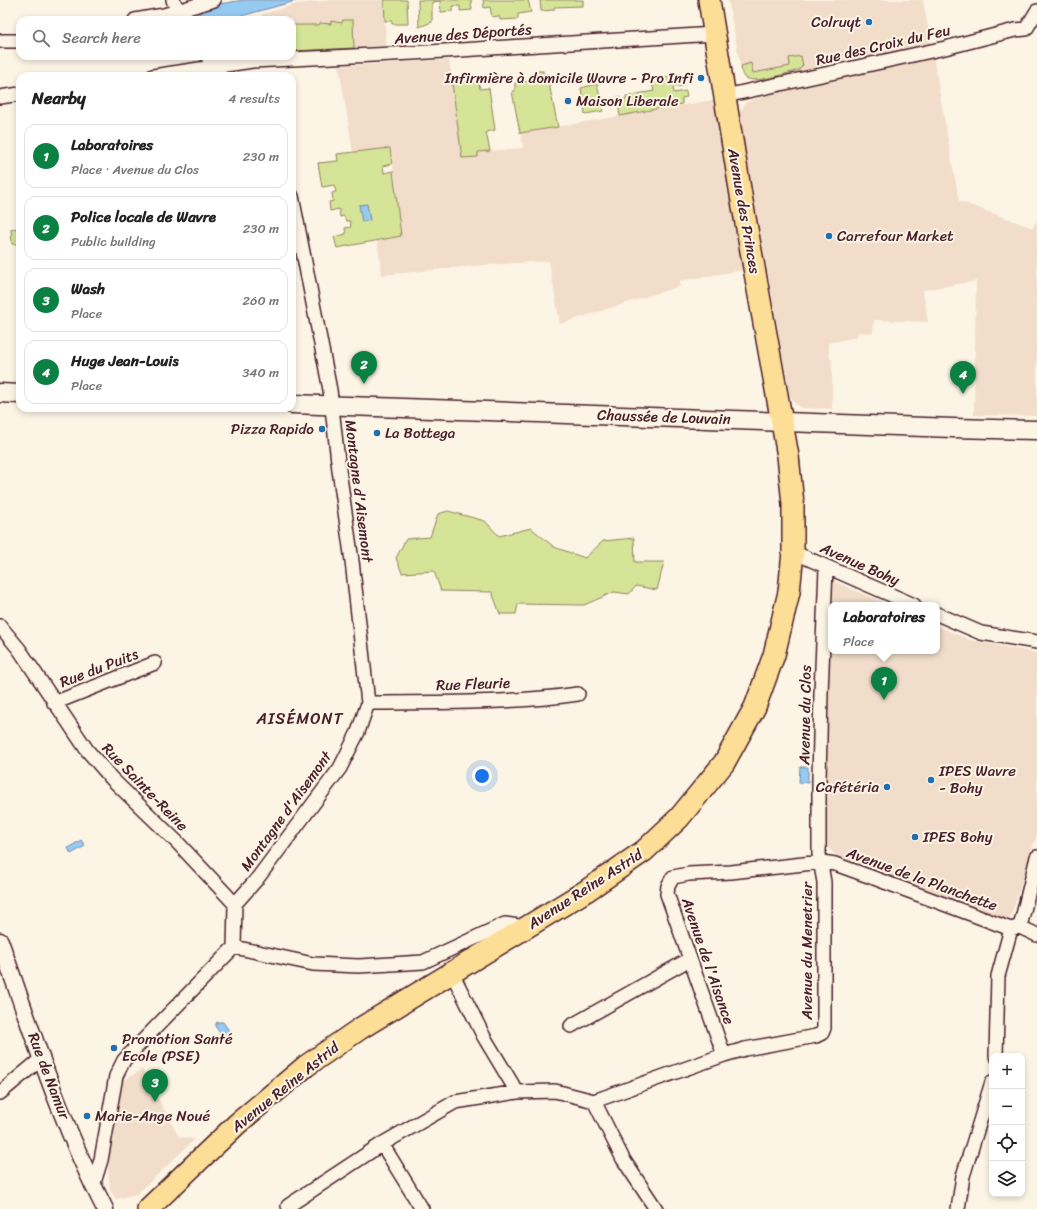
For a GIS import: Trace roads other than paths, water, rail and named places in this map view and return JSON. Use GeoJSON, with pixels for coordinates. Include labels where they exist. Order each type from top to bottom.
{"type":"FeatureCollection","features":[{"type":"Feature","properties":{"kind":"main road","name":"Avenue des Princes"},"geometry":{"type":"LineString","coordinates":[[709,0],[782,422]]}},
{"type":"Feature","properties":{"kind":"main road"},"geometry":{"type":"LineString","coordinates":[[0,393],[16,394]]}},
{"type":"Feature","properties":{"kind":"main road","name":"Chaussée de Louvain"},"geometry":{"type":"LineString","coordinates":[[296,404],[1037,430]]}},
{"type":"Feature","properties":{"kind":"main road","name":"Avenue Reine Astrid"},"geometry":{"type":"LineString","coordinates":[[148,1209],[237,1124],[306,1066],[361,1028],[586,891],[644,851],[679,818],[724,763],[755,707],[774,655],[789,592],[793,552],[793,504],[788,456],[782,422]]}},
{"type":"Feature","properties":{"kind":"main road","name":"Avenue Reine Astrid"},"geometry":{"type":"LineString","coordinates":[[166,1209],[200,1159]]}},
{"type":"Feature","properties":{"kind":"street"},"geometry":{"type":"LineString","coordinates":[[152,16],[214,0]]}},
{"type":"Feature","properties":{"kind":"street","name":"Rue des Croix du Feu"},"geometry":{"type":"LineString","coordinates":[[725,96],[939,50],[1015,30],[1026,29],[1037,10]]}},
{"type":"Feature","properties":{"kind":"street","name":"Avenue des Déportés"},"geometry":{"type":"LineString","coordinates":[[296,59],[714,34]]}},
{"type":"Feature","properties":{"kind":"street"},"geometry":{"type":"LineString","coordinates":[[0,41],[16,41]]}},
{"type":"Feature","properties":{"kind":"street"},"geometry":{"type":"LineString","coordinates":[[210,60],[218,72]]}},
{"type":"Feature","properties":{"kind":"street","name":"Avenue des Déportés"},"geometry":{"type":"LineString","coordinates":[[218,72],[252,61],[272,60]]}},
{"type":"Feature","properties":{"kind":"street"},"geometry":{"type":"LineString","coordinates":[[0,97],[16,95]]}},
{"type":"Feature","properties":{"kind":"street","name":"Montagne d'Aisemont"},"geometry":{"type":"LineString","coordinates":[[236,904],[257,879],[340,768],[358,732],[368,703],[352,561],[338,470],[330,390],[296,216]]}},
{"type":"Feature","properties":{"kind":"street","name":"Avenue Bohy"},"geometry":{"type":"LineString","coordinates":[[793,552],[826,568],[907,602]]}},
{"type":"Feature","properties":{"kind":"street","name":"Avenue du Clos"},"geometry":{"type":"LineString","coordinates":[[822,862],[819,854],[820,693],[826,568]]}},
{"type":"Feature","properties":{"kind":"street"},"geometry":{"type":"LineString","coordinates":[[940,615],[981,633],[1037,642]]}},
{"type":"Feature","properties":{"kind":"street","name":"Rue Sainte-Reine"},"geometry":{"type":"LineString","coordinates":[[0,626],[20,649],[54,703],[87,750],[112,779],[177,842],[236,904]]}},
{"type":"Feature","properties":{"kind":"street","name":"Rue du Puits"},"geometry":{"type":"LineString","coordinates":[[54,703],[155,663]]}},
{"type":"Feature","properties":{"kind":"street","name":"Rue Fleurie"},"geometry":{"type":"LineString","coordinates":[[368,703],[471,701],[559,697],[578,694]]}},
{"type":"Feature","properties":{"kind":"street"},"geometry":{"type":"LineString","coordinates":[[996,1053],[998,976],[1016,928],[1037,857]]}},
{"type":"Feature","properties":{"kind":"street","name":"Avenue de la Planchette"},"geometry":{"type":"LineString","coordinates":[[673,877],[689,874],[732,872],[822,862],[835,864],[1037,935]]}},
{"type":"Feature","properties":{"kind":"street","name":"Avenue du Menetrier"},"geometry":{"type":"LineString","coordinates":[[724,1055],[745,1049],[816,1036],[822,1033],[824,1028],[824,882],[822,862]]}},
{"type":"Feature","properties":{"kind":"street","name":"Avenue de l'Aisance"},"geometry":{"type":"LineString","coordinates":[[673,877],[668,886],[667,894],[724,1055]]}},
{"type":"Feature","properties":{"kind":"street"},"geometry":{"type":"LineString","coordinates":[[93,1186],[101,1160],[116,1076],[124,1060],[234,947],[236,904]]}},
{"type":"Feature","properties":{"kind":"street"},"geometry":{"type":"LineString","coordinates":[[234,947],[312,964],[359,966],[423,962],[505,924],[525,927]]}},
{"type":"Feature","properties":{"kind":"street","name":"Rue de Namur"},"geometry":{"type":"LineString","coordinates":[[0,941],[41,1059],[93,1186],[105,1209]]}},
{"type":"Feature","properties":{"kind":"street"},"geometry":{"type":"LineString","coordinates":[[571,1026],[690,959]]}},
{"type":"Feature","properties":{"kind":"street"},"geometry":{"type":"LineString","coordinates":[[452,973],[484,1037],[517,1092]]}},
{"type":"Feature","properties":{"kind":"street"},"geometry":{"type":"LineString","coordinates":[[288,1206],[382,1144],[455,1102],[517,1092],[555,1091],[594,1101],[724,1055]]}},
{"type":"Feature","properties":{"kind":"street"},"geometry":{"type":"LineString","coordinates":[[0,1093],[41,1059]]}},
{"type":"Feature","properties":{"kind":"street"},"geometry":{"type":"LineString","coordinates":[[958,1209],[963,1176],[990,1089]]}},
{"type":"Feature","properties":{"kind":"street"},"geometry":{"type":"LineString","coordinates":[[594,1101],[623,1159],[656,1209]]}},
{"type":"Feature","properties":{"kind":"street"},"geometry":{"type":"LineString","coordinates":[[382,1144],[422,1209]]}},
{"type":"Feature","properties":{"kind":"water"},"geometry":{"type":"Polygon","coordinates":[[[243,0],[299,0],[241,16],[195,16],[214,5],[243,0]]]}},
{"type":"Feature","properties":{"kind":"water"},"geometry":{"type":"Polygon","coordinates":[[[367,204],[370,220],[362,222],[359,205],[367,204]]]}},
{"type":"Feature","properties":{"kind":"water"},"geometry":{"type":"Polygon","coordinates":[[[800,767],[808,767],[808,783],[799,782],[800,767]]]}},
{"type":"Feature","properties":{"kind":"water"},"geometry":{"type":"Polygon","coordinates":[[[81,840],[85,846],[71,854],[68,848],[81,840]]]}},
{"type":"Feature","properties":{"kind":"water"},"geometry":{"type":"Polygon","coordinates":[[[217,1022],[223,1022],[232,1035],[224,1039],[215,1026],[217,1022]]]}},
{"type":"Feature","properties":{"kind":"place","name":"Colruyt"},"geometry":{"type":"Point","coordinates":[869,22]}},
{"type":"Feature","properties":{"kind":"place","name":"Infirmière à domicile Wavre - Pro Infi"},"geometry":{"type":"Point","coordinates":[701,78]}},
{"type":"Feature","properties":{"kind":"place","name":"Maison Liberale"},"geometry":{"type":"Point","coordinates":[568,101]}},
{"type":"Feature","properties":{"kind":"place","name":"Carrefour Market"},"geometry":{"type":"Point","coordinates":[829,236]}},
{"type":"Feature","properties":{"kind":"place","name":"Police locale de Wavre"},"geometry":{"type":"Point","coordinates":[364,384]}},
{"type":"Feature","properties":{"kind":"place","name":"Huge Jean-Louis"},"geometry":{"type":"Point","coordinates":[963,394]}},
{"type":"Feature","properties":{"kind":"place","name":"Pizza Rapido"},"geometry":{"type":"Point","coordinates":[322,429]}},
{"type":"Feature","properties":{"kind":"place","name":"La Bottega"},"geometry":{"type":"Point","coordinates":[377,433]}},
{"type":"Feature","properties":{"kind":"place","name":"Laboratoires"},"geometry":{"type":"Point","coordinates":[884,700]}},
{"type":"Feature","properties":{"kind":"place","name":"IPES Wavre - Bohy"},"geometry":{"type":"Point","coordinates":[931,780]}},
{"type":"Feature","properties":{"kind":"place","name":"Cafétéria"},"geometry":{"type":"Point","coordinates":[887,787]}},
{"type":"Feature","properties":{"kind":"place","name":"IPES Bohy"},"geometry":{"type":"Point","coordinates":[915,837]}},
{"type":"Feature","properties":{"kind":"place","name":"Promotion Santé Ecole (PSE)"},"geometry":{"type":"Point","coordinates":[114,1048]}},
{"type":"Feature","properties":{"kind":"place","name":"Wash"},"geometry":{"type":"Point","coordinates":[155,1102]}},
{"type":"Feature","properties":{"kind":"place","name":"Marie-Ange Noué"},"geometry":{"type":"Point","coordinates":[87,1116]}},
{"type":"Feature","properties":{"kind":"district","name":"AISÉMONT"},"geometry":{"type":"Point","coordinates":[300,718]}}]}
